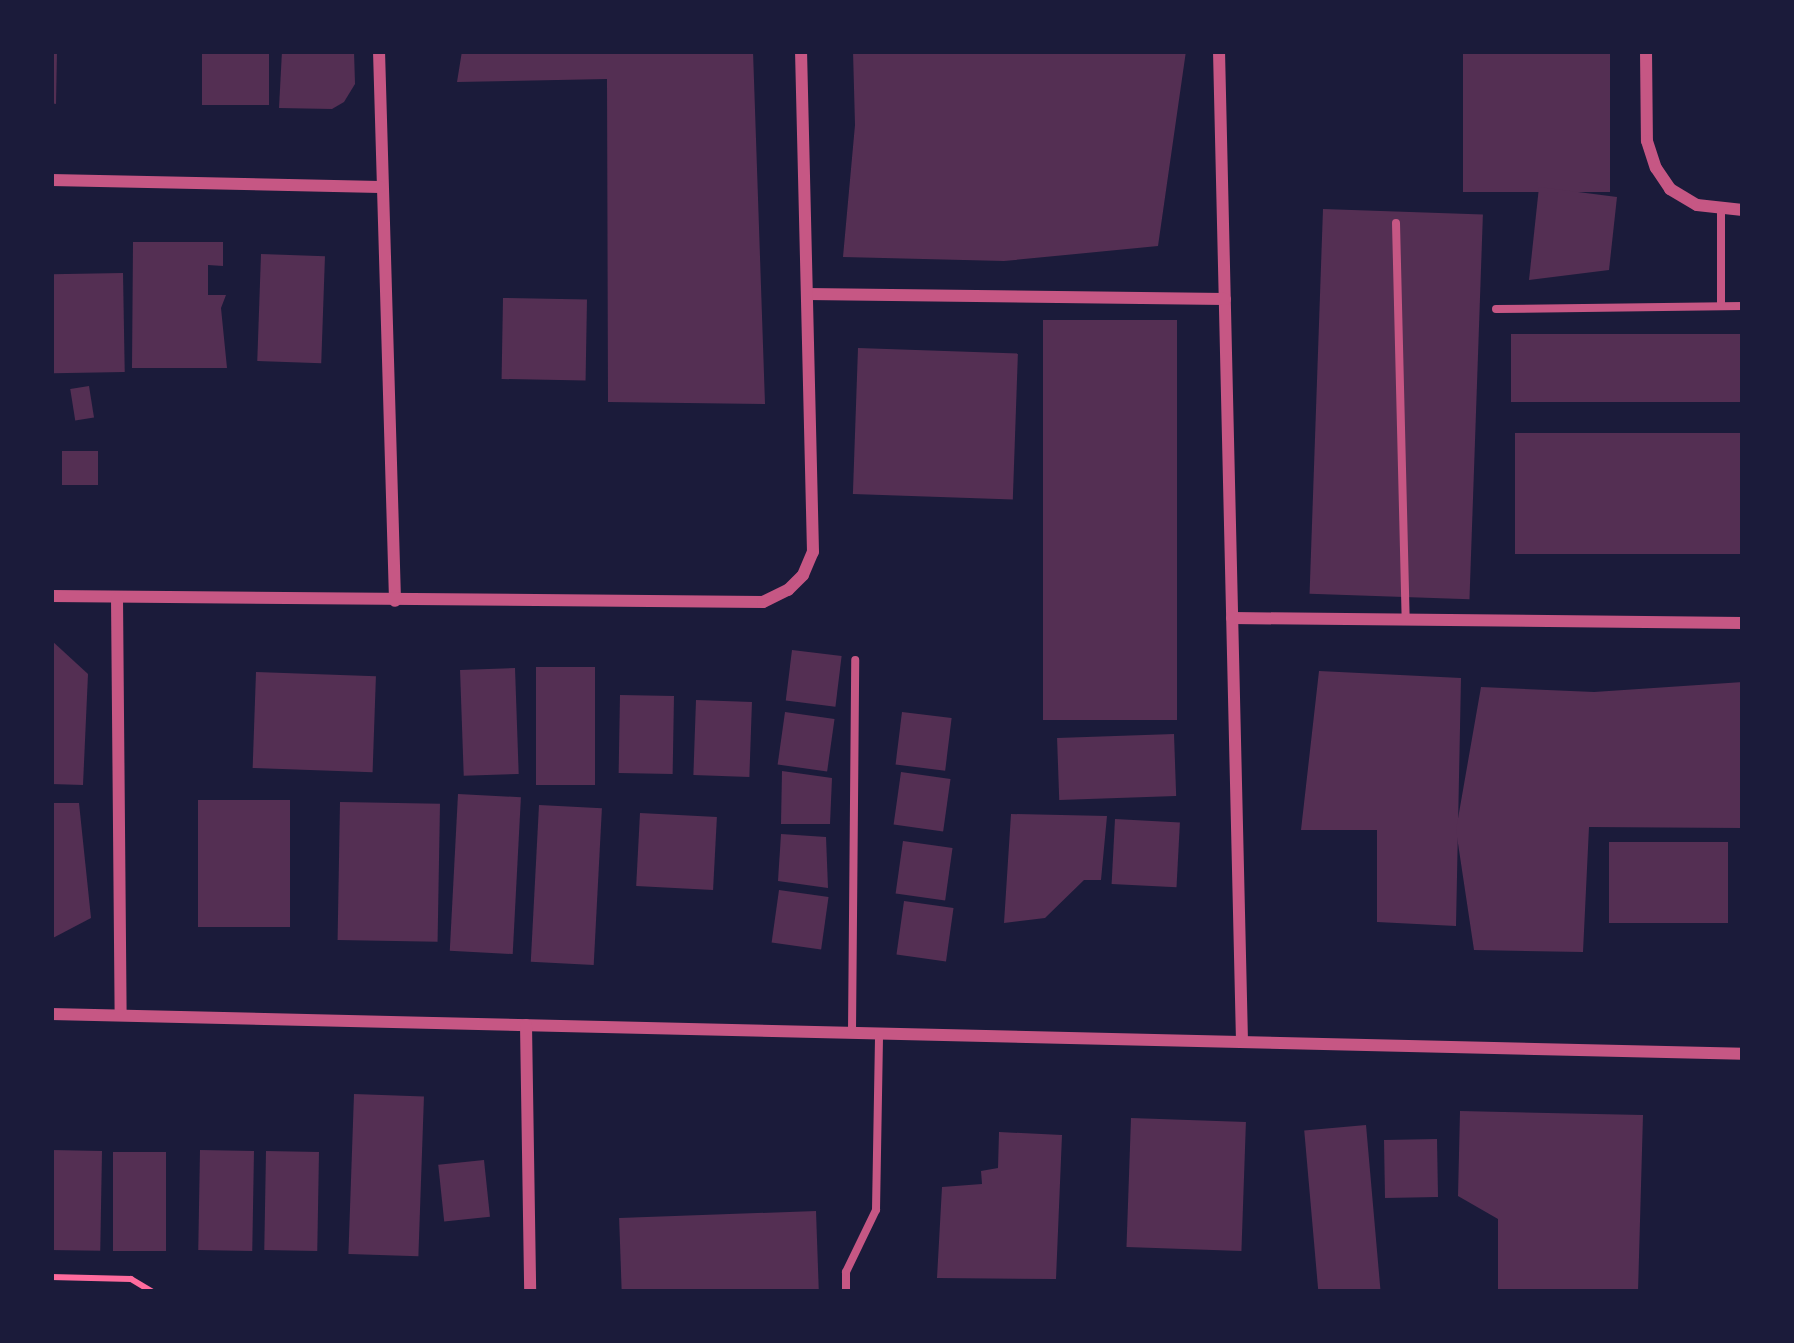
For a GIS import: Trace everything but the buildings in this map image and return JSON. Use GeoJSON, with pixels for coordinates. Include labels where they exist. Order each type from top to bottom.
{"type":"FeatureCollection","features":[{"type":"Feature","properties":{"kind":"street"},"geometry":{"type":"LineString","coordinates":[[379,51],[394,601]]}},
{"type":"Feature","properties":{"kind":"street"},"geometry":{"type":"LineString","coordinates":[[51,596],[764,602],[788,590],[803,574],[813,552],[801,51]]}},
{"type":"Feature","properties":{"kind":"street"},"geometry":{"type":"LineString","coordinates":[[1219,51],[1242,1042]]}},
{"type":"Feature","properties":{"kind":"street"},"geometry":{"type":"LineString","coordinates":[[1646,51],[1647,141],[1656,168],[1670,189],[1697,205],[1743,210]]}},
{"type":"Feature","properties":{"kind":"street"},"geometry":{"type":"LineString","coordinates":[[51,180],[380,187]]}},
{"type":"Feature","properties":{"kind":"street"},"geometry":{"type":"LineString","coordinates":[[807,294],[1225,299]]}},
{"type":"Feature","properties":{"kind":"street"},"geometry":{"type":"LineString","coordinates":[[117,598],[121,1016]]}},
{"type":"Feature","properties":{"kind":"street"},"geometry":{"type":"LineString","coordinates":[[1232,618],[1743,622]]}},
{"type":"Feature","properties":{"kind":"street"},"geometry":{"type":"LineString","coordinates":[[51,1014],[1743,1054]]}},
{"type":"Feature","properties":{"kind":"street"},"geometry":{"type":"LineString","coordinates":[[526,1025],[530,1292]]}},
{"type":"Feature","properties":{"kind":"lane"},"geometry":{"type":"LineString","coordinates":[[1721,210],[1721,306]]}},
{"type":"Feature","properties":{"kind":"lane"},"geometry":{"type":"LineString","coordinates":[[1396,223],[1406,620]]}},
{"type":"Feature","properties":{"kind":"lane"},"geometry":{"type":"LineString","coordinates":[[1496,309],[1743,306]]}},
{"type":"Feature","properties":{"kind":"lane"},"geometry":{"type":"LineString","coordinates":[[852,1031],[855,660]]}},
{"type":"Feature","properties":{"kind":"lane"},"geometry":{"type":"LineString","coordinates":[[846,1292],[846,1272],[876,1210],[879,1033]]}},
{"type":"Feature","properties":{"kind":"path"},"geometry":{"type":"LineString","coordinates":[[51,1276],[131,1279],[153,1292]]}}]}
